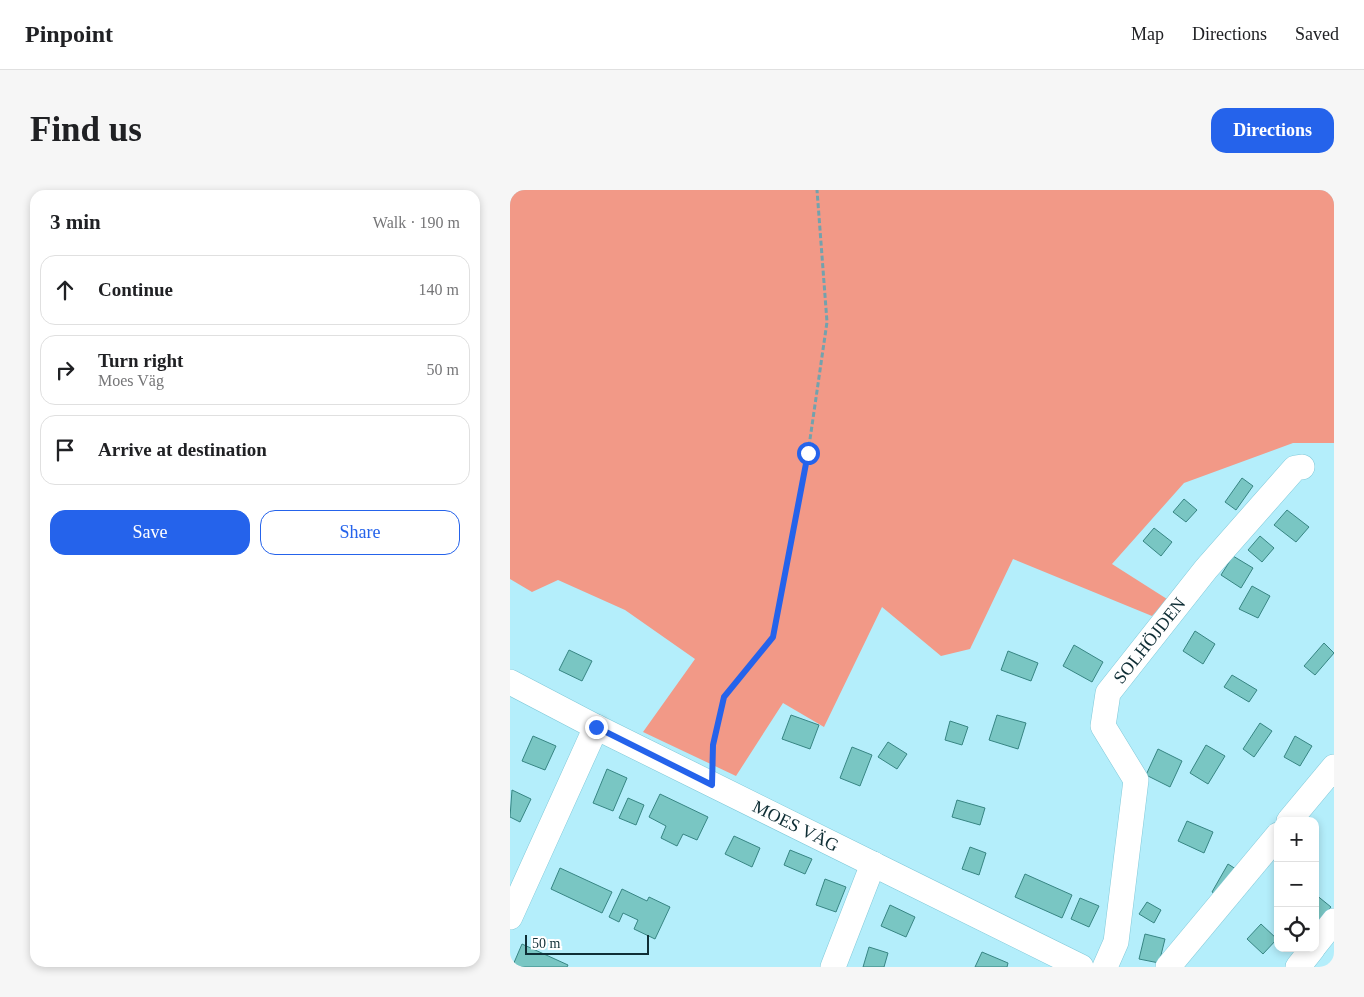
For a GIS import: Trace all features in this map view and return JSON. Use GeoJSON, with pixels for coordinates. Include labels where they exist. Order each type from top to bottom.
{"type":"FeatureCollection","features":[{"type":"Feature","properties":{"kind":"street","name":"SOLHÖJDEN"},"geometry":{"type":"LineString","coordinates":[[1105,967],[1116,942],[1136,780],[1103,726],[1108,692],[1206,569],[1295,468],[1302,467]]}},
{"type":"Feature","properties":{"kind":"street","name":"MOES VÄG"},"geometry":{"type":"LineString","coordinates":[[510,682],[712,785],[1082,967]]}},
{"type":"Feature","properties":{"kind":"street"},"geometry":{"type":"LineString","coordinates":[[510,917],[596,727]]}},
{"type":"Feature","properties":{"kind":"street"},"geometry":{"type":"LineString","coordinates":[[1292,817],[1334,766]]}},
{"type":"Feature","properties":{"kind":"street"},"geometry":{"type":"LineString","coordinates":[[1168,967],[1274,840]]}},
{"type":"Feature","properties":{"kind":"street"},"geometry":{"type":"LineString","coordinates":[[833,967],[873,864]]}},
{"type":"Feature","properties":{"kind":"street"},"geometry":{"type":"LineString","coordinates":[[1319,940],[1334,922]]}},
{"type":"Feature","properties":{"kind":"street"},"geometry":{"type":"LineString","coordinates":[[1298,967],[1310,952]]}},
{"type":"Feature","properties":{"kind":"path"},"geometry":{"type":"LineString","coordinates":[[712,785],[713,745],[724,697],[773,637],[809,443],[827,322],[817,190]]}},
{"type":"Feature","properties":{"kind":"shaded area"},"geometry":{"type":"Polygon","coordinates":[[[510,190],[1334,190],[1334,443],[1293,443],[1184,483],[1112,564],[1167,599],[1152,616],[1013,559],[970,649],[941,656],[882,607],[824,727],[783,703],[736,776],[643,732],[695,659],[625,610],[558,580],[532,592],[510,579],[510,190]]]}},
{"type":"Feature","properties":{"kind":"building"},"geometry":{"type":"Polygon","coordinates":[[[1242,478],[1253,486],[1236,510],[1225,502],[1242,478]]]}},
{"type":"Feature","properties":{"kind":"building"},"geometry":{"type":"Polygon","coordinates":[[[1184,499],[1197,510],[1186,522],[1173,512],[1184,499]]]}},
{"type":"Feature","properties":{"kind":"building"},"geometry":{"type":"Polygon","coordinates":[[[1287,510],[1309,527],[1296,542],[1274,525],[1287,510]]]}},
{"type":"Feature","properties":{"kind":"building"},"geometry":{"type":"Polygon","coordinates":[[[1154,528],[1172,542],[1161,556],[1143,541],[1154,528]]]}},
{"type":"Feature","properties":{"kind":"building"},"geometry":{"type":"Polygon","coordinates":[[[1260,536],[1274,548],[1262,562],[1248,550],[1260,536]]]}},
{"type":"Feature","properties":{"kind":"building"},"geometry":{"type":"Polygon","coordinates":[[[1233,556],[1253,568],[1241,588],[1221,575],[1233,556]]]}},
{"type":"Feature","properties":{"kind":"building"},"geometry":{"type":"Polygon","coordinates":[[[1252,586],[1270,596],[1258,618],[1239,609],[1252,586]]]}},
{"type":"Feature","properties":{"kind":"building"},"geometry":{"type":"Polygon","coordinates":[[[1195,631],[1215,644],[1203,664],[1183,651],[1195,631]]]}},
{"type":"Feature","properties":{"kind":"building"},"geometry":{"type":"Polygon","coordinates":[[[1324,643],[1334,653],[1315,675],[1304,666],[1324,643]]]}},
{"type":"Feature","properties":{"kind":"building"},"geometry":{"type":"Polygon","coordinates":[[[1074,645],[1103,662],[1092,682],[1063,666],[1074,645]]]}},
{"type":"Feature","properties":{"kind":"building"},"geometry":{"type":"Polygon","coordinates":[[[569,650],[592,661],[582,681],[559,670],[569,650]]]}},
{"type":"Feature","properties":{"kind":"building"},"geometry":{"type":"Polygon","coordinates":[[[1008,651],[1038,663],[1031,681],[1001,670],[1008,651]]]}},
{"type":"Feature","properties":{"kind":"building"},"geometry":{"type":"Polygon","coordinates":[[[1232,675],[1257,690],[1249,702],[1224,687],[1232,675]]]}},
{"type":"Feature","properties":{"kind":"building"},"geometry":{"type":"Polygon","coordinates":[[[791,715],[819,725],[810,749],[782,739],[791,715]]]}},
{"type":"Feature","properties":{"kind":"building"},"geometry":{"type":"Polygon","coordinates":[[[997,715],[1026,723],[1018,749],[989,740],[997,715]]]}},
{"type":"Feature","properties":{"kind":"building"},"geometry":{"type":"Polygon","coordinates":[[[950,721],[968,727],[962,745],[945,740],[950,721]]]}},
{"type":"Feature","properties":{"kind":"building"},"geometry":{"type":"Polygon","coordinates":[[[1260,723],[1272,731],[1254,757],[1243,749],[1260,723]]]}},
{"type":"Feature","properties":{"kind":"building"},"geometry":{"type":"Polygon","coordinates":[[[533,736],[556,746],[545,770],[522,761],[533,736]]]}},
{"type":"Feature","properties":{"kind":"building"},"geometry":{"type":"Polygon","coordinates":[[[1295,736],[1312,746],[1300,766],[1284,757],[1295,736]]]}},
{"type":"Feature","properties":{"kind":"building"},"geometry":{"type":"Polygon","coordinates":[[[888,742],[907,754],[897,769],[878,757],[888,742]]]}},
{"type":"Feature","properties":{"kind":"building"},"geometry":{"type":"Polygon","coordinates":[[[1206,745],[1225,756],[1208,784],[1190,773],[1206,745]]]}},
{"type":"Feature","properties":{"kind":"building"},"geometry":{"type":"Polygon","coordinates":[[[852,747],[872,755],[860,786],[840,778],[852,747]]]}},
{"type":"Feature","properties":{"kind":"building"},"geometry":{"type":"Polygon","coordinates":[[[1158,749],[1182,761],[1170,787],[1146,775],[1158,749]]]}},
{"type":"Feature","properties":{"kind":"building"},"geometry":{"type":"Polygon","coordinates":[[[607,769],[627,778],[613,811],[593,803],[607,769]]]}},
{"type":"Feature","properties":{"kind":"building"},"geometry":{"type":"Polygon","coordinates":[[[512,790],[531,799],[520,822],[510,817],[512,790]]]}},
{"type":"Feature","properties":{"kind":"building"},"geometry":{"type":"Polygon","coordinates":[[[660,794],[708,817],[697,840],[683,834],[677,846],[661,838],[666,826],[649,817],[660,794]]]}},
{"type":"Feature","properties":{"kind":"building"},"geometry":{"type":"Polygon","coordinates":[[[628,798],[644,805],[636,825],[619,818],[628,798]]]}},
{"type":"Feature","properties":{"kind":"building"},"geometry":{"type":"Polygon","coordinates":[[[957,800],[985,808],[980,825],[952,817],[957,800]]]}},
{"type":"Feature","properties":{"kind":"building"},"geometry":{"type":"Polygon","coordinates":[[[1187,821],[1213,832],[1204,853],[1178,841],[1187,821]]]}},
{"type":"Feature","properties":{"kind":"building"},"geometry":{"type":"Polygon","coordinates":[[[734,836],[760,848],[752,867],[725,854],[734,836]]]}},
{"type":"Feature","properties":{"kind":"building"},"geometry":{"type":"Polygon","coordinates":[[[970,847],[986,853],[979,875],[962,869],[970,847]]]}},
{"type":"Feature","properties":{"kind":"building"},"geometry":{"type":"Polygon","coordinates":[[[790,850],[812,859],[805,874],[784,865],[790,850]]]}},
{"type":"Feature","properties":{"kind":"building"},"geometry":{"type":"Polygon","coordinates":[[[1228,864],[1239,871],[1223,898],[1212,892],[1228,864]]]}},
{"type":"Feature","properties":{"kind":"building"},"geometry":{"type":"Polygon","coordinates":[[[560,868],[612,892],[602,913],[551,889],[560,868]]]}},
{"type":"Feature","properties":{"kind":"building"},"geometry":{"type":"Polygon","coordinates":[[[1025,874],[1072,895],[1062,918],[1015,897],[1025,874]]]}},
{"type":"Feature","properties":{"kind":"building"},"geometry":{"type":"Polygon","coordinates":[[[825,879],[846,887],[836,912],[816,905],[825,879]]]}},
{"type":"Feature","properties":{"kind":"building"},"geometry":{"type":"Polygon","coordinates":[[[622,889],[647,901],[649,897],[670,907],[655,939],[634,929],[638,920],[623,913],[619,922],[609,917],[622,889]]]}},
{"type":"Feature","properties":{"kind":"building"},"geometry":{"type":"Polygon","coordinates":[[[1319,897],[1331,907],[1319,921],[1319,897]]]}},
{"type":"Feature","properties":{"kind":"building"},"geometry":{"type":"Polygon","coordinates":[[[1080,898],[1099,906],[1089,927],[1071,919],[1080,898]]]}},
{"type":"Feature","properties":{"kind":"building"},"geometry":{"type":"Polygon","coordinates":[[[1147,902],[1161,910],[1154,923],[1139,914],[1147,902]]]}},
{"type":"Feature","properties":{"kind":"building"},"geometry":{"type":"Polygon","coordinates":[[[890,905],[915,917],[906,937],[881,926],[890,905]]]}},
{"type":"Feature","properties":{"kind":"building"},"geometry":{"type":"Polygon","coordinates":[[[1261,924],[1274,936],[1274,942],[1263,954],[1247,939],[1261,924]]]}},
{"type":"Feature","properties":{"kind":"building"},"geometry":{"type":"Polygon","coordinates":[[[1145,934],[1165,939],[1159,963],[1139,959],[1145,934]]]}},
{"type":"Feature","properties":{"kind":"building"},"geometry":{"type":"Polygon","coordinates":[[[522,944],[568,965],[567,967],[518,967],[513,965],[522,944]]]}},
{"type":"Feature","properties":{"kind":"building"},"geometry":{"type":"Polygon","coordinates":[[[869,947],[888,953],[884,967],[863,967],[869,947]]]}},
{"type":"Feature","properties":{"kind":"building"},"geometry":{"type":"Polygon","coordinates":[[[982,952],[1008,963],[1007,967],[975,967],[982,952]]]}},
{"type":"Feature","properties":{"kind":"route"},"geometry":{"type":"LineString","coordinates":[[596,727],[712,785],[713,745],[724,697],[773,637],[808,453]]}}]}
